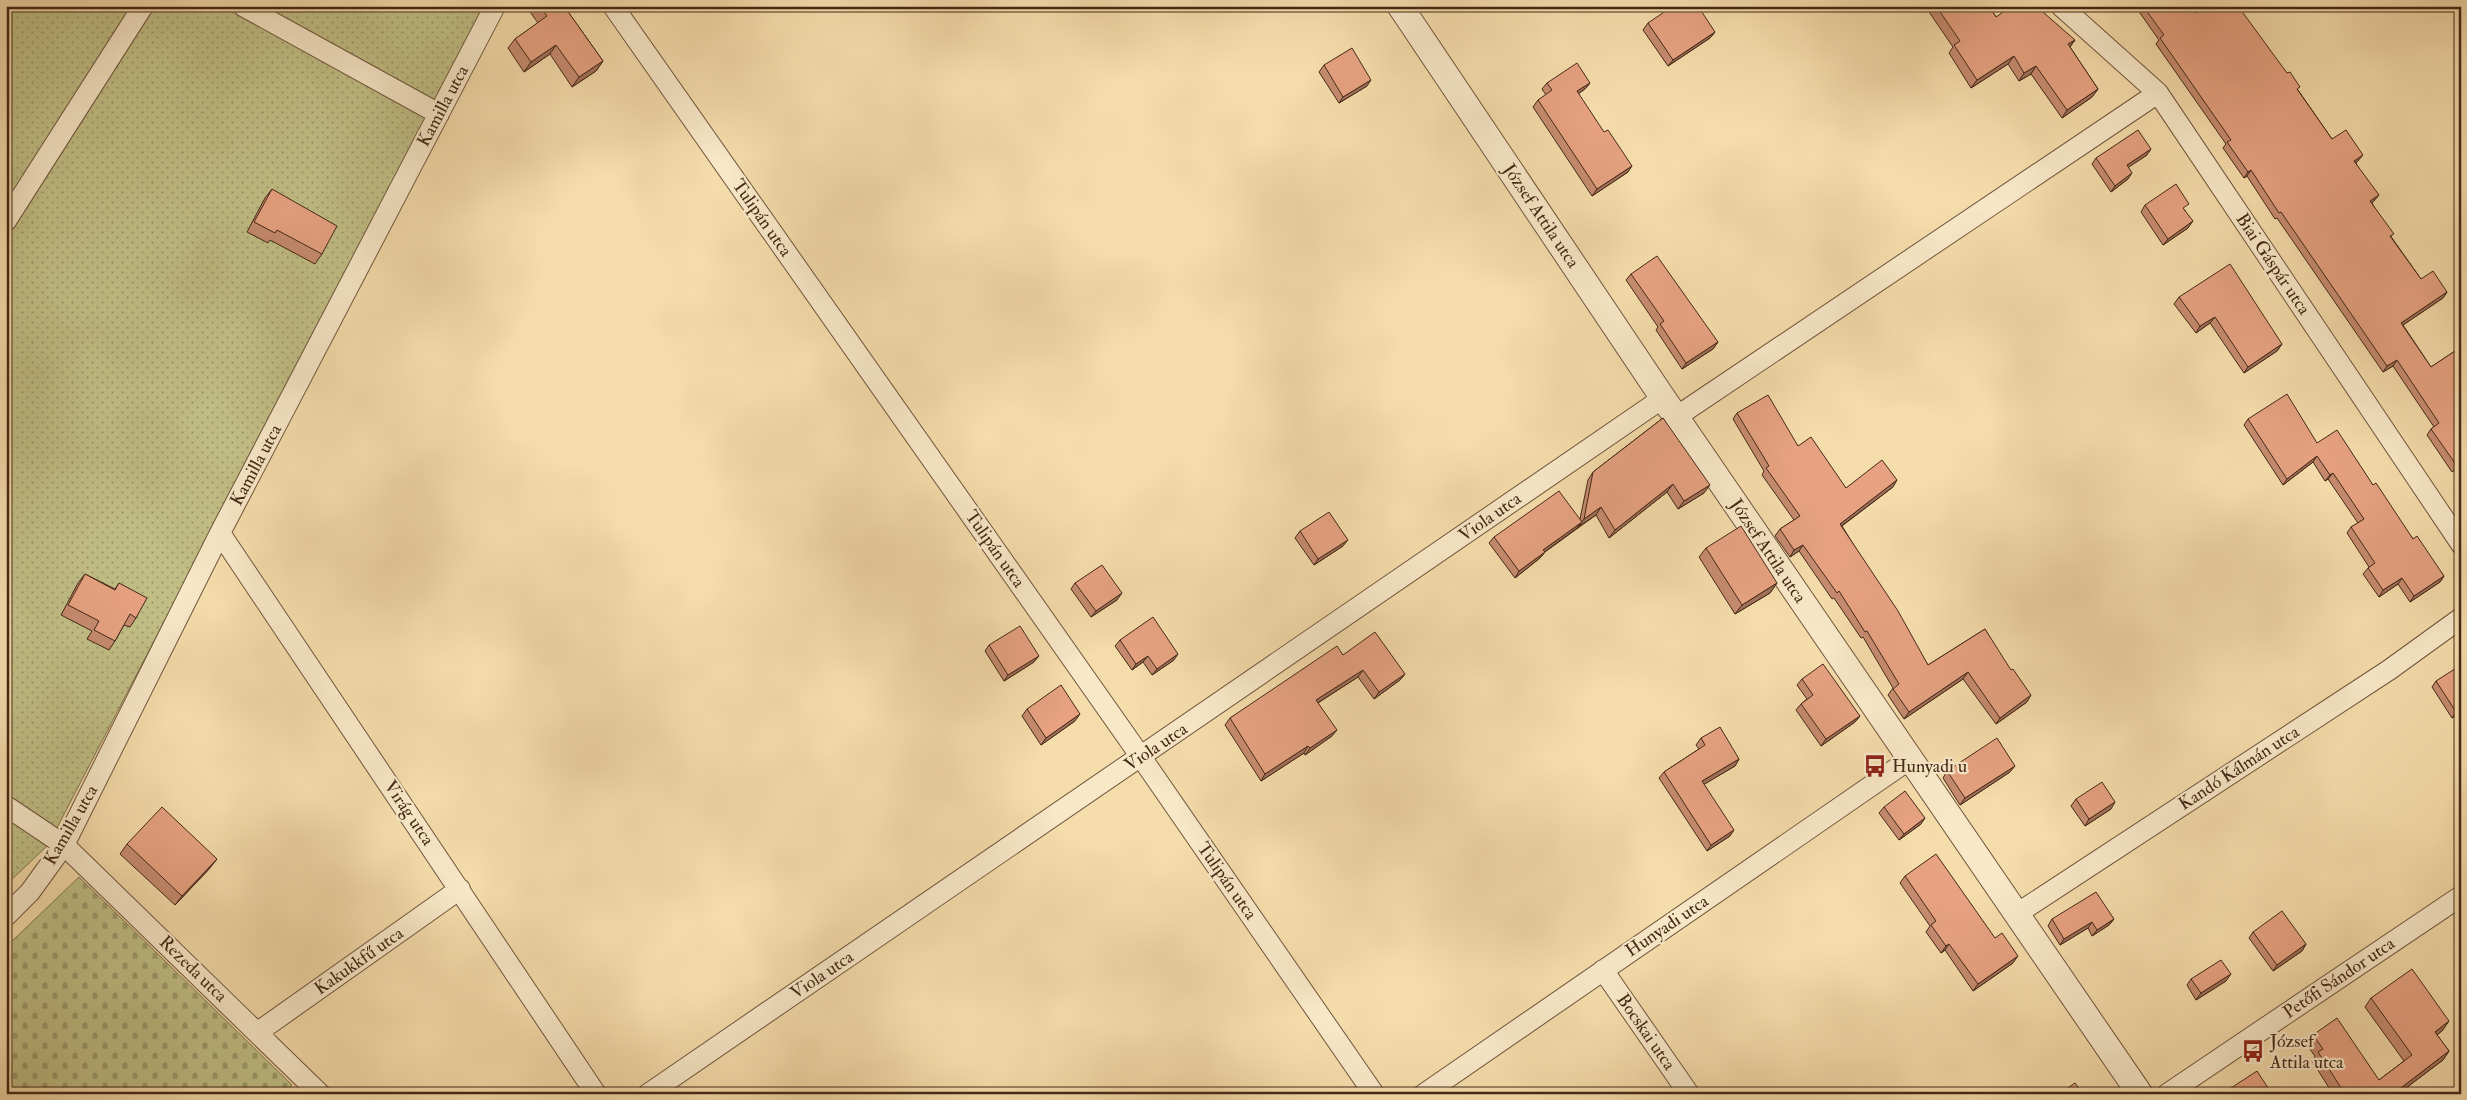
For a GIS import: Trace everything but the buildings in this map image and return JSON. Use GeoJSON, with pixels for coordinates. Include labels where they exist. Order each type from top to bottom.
{"type":"FeatureCollection","features":[{"type":"Feature","properties":{"kind":"street"},"geometry":{"type":"LineString","coordinates":[[6,220],[144,6]]}},
{"type":"Feature","properties":{"kind":"street"},"geometry":{"type":"LineString","coordinates":[[243,6],[439,114]]}},
{"type":"Feature","properties":{"kind":"street","name":"Kamilla utca"},"geometry":{"type":"LineString","coordinates":[[6,916],[30,892],[64,845],[220,533],[495,6]]}},
{"type":"Feature","properties":{"kind":"street","name":"Tulipán utca"},"geometry":{"type":"LineString","coordinates":[[613,6],[1141,757],[1374,1094]]}},
{"type":"Feature","properties":{"kind":"street","name":"József Attila utca"},"geometry":{"type":"LineString","coordinates":[[1400,6],[1669,407],[2015,915],[2140,1094]]}},
{"type":"Feature","properties":{"kind":"street","name":"Biai Gáspár utca"},"geometry":{"type":"LineString","coordinates":[[2061,6],[2158,93],[2461,544]]}},
{"type":"Feature","properties":{"kind":"street","name":"Viola utca"},"geometry":{"type":"LineString","coordinates":[[648,1094],[1141,757],[1669,407],[2158,93]]}},
{"type":"Feature","properties":{"kind":"street","name":"Virág utca"},"geometry":{"type":"LineString","coordinates":[[220,533],[596,1094]]}},
{"type":"Feature","properties":{"kind":"street","name":"Kandó Kálmán utca"},"geometry":{"type":"LineString","coordinates":[[2015,915],[2389,670],[2461,618]]}},
{"type":"Feature","properties":{"kind":"street","name":"Hunyadi utca"},"geometry":{"type":"LineString","coordinates":[[1424,1094],[1910,759]]}},
{"type":"Feature","properties":{"kind":"street","name":"Rezeda utca"},"geometry":{"type":"LineString","coordinates":[[6,806],[64,845],[320,1094]]}},
{"type":"Feature","properties":{"kind":"street","name":"Kakukkfű utca"},"geometry":{"type":"LineString","coordinates":[[258,1032],[460,889]]}},
{"type":"Feature","properties":{"kind":"street","name":"Petőfi Sándor utca"},"geometry":{"type":"LineString","coordinates":[[2167,1094],[2461,896]]}},
{"type":"Feature","properties":{"kind":"street","name":"Bocskai utca"},"geometry":{"type":"LineString","coordinates":[[1603,970],[1689,1094]]}},
{"type":"Feature","properties":{"kind":"green space"},"geometry":{"type":"Polygon","coordinates":[[[6,6],[484,6],[48,845],[6,885],[6,6]]]}},
{"type":"Feature","properties":{"kind":"green space"},"geometry":{"type":"Polygon","coordinates":[[[79,877],[292,1085],[283,1094],[6,1094],[6,947],[79,877]]]}},
{"type":"Feature","properties":{"kind":"place","name":"Hunyadi u"},"geometry":{"type":"Point","coordinates":[1875,766]}},
{"type":"Feature","properties":{"kind":"place","name":"József Attila utca"},"geometry":{"type":"Point","coordinates":[2253,1051]}}]}
